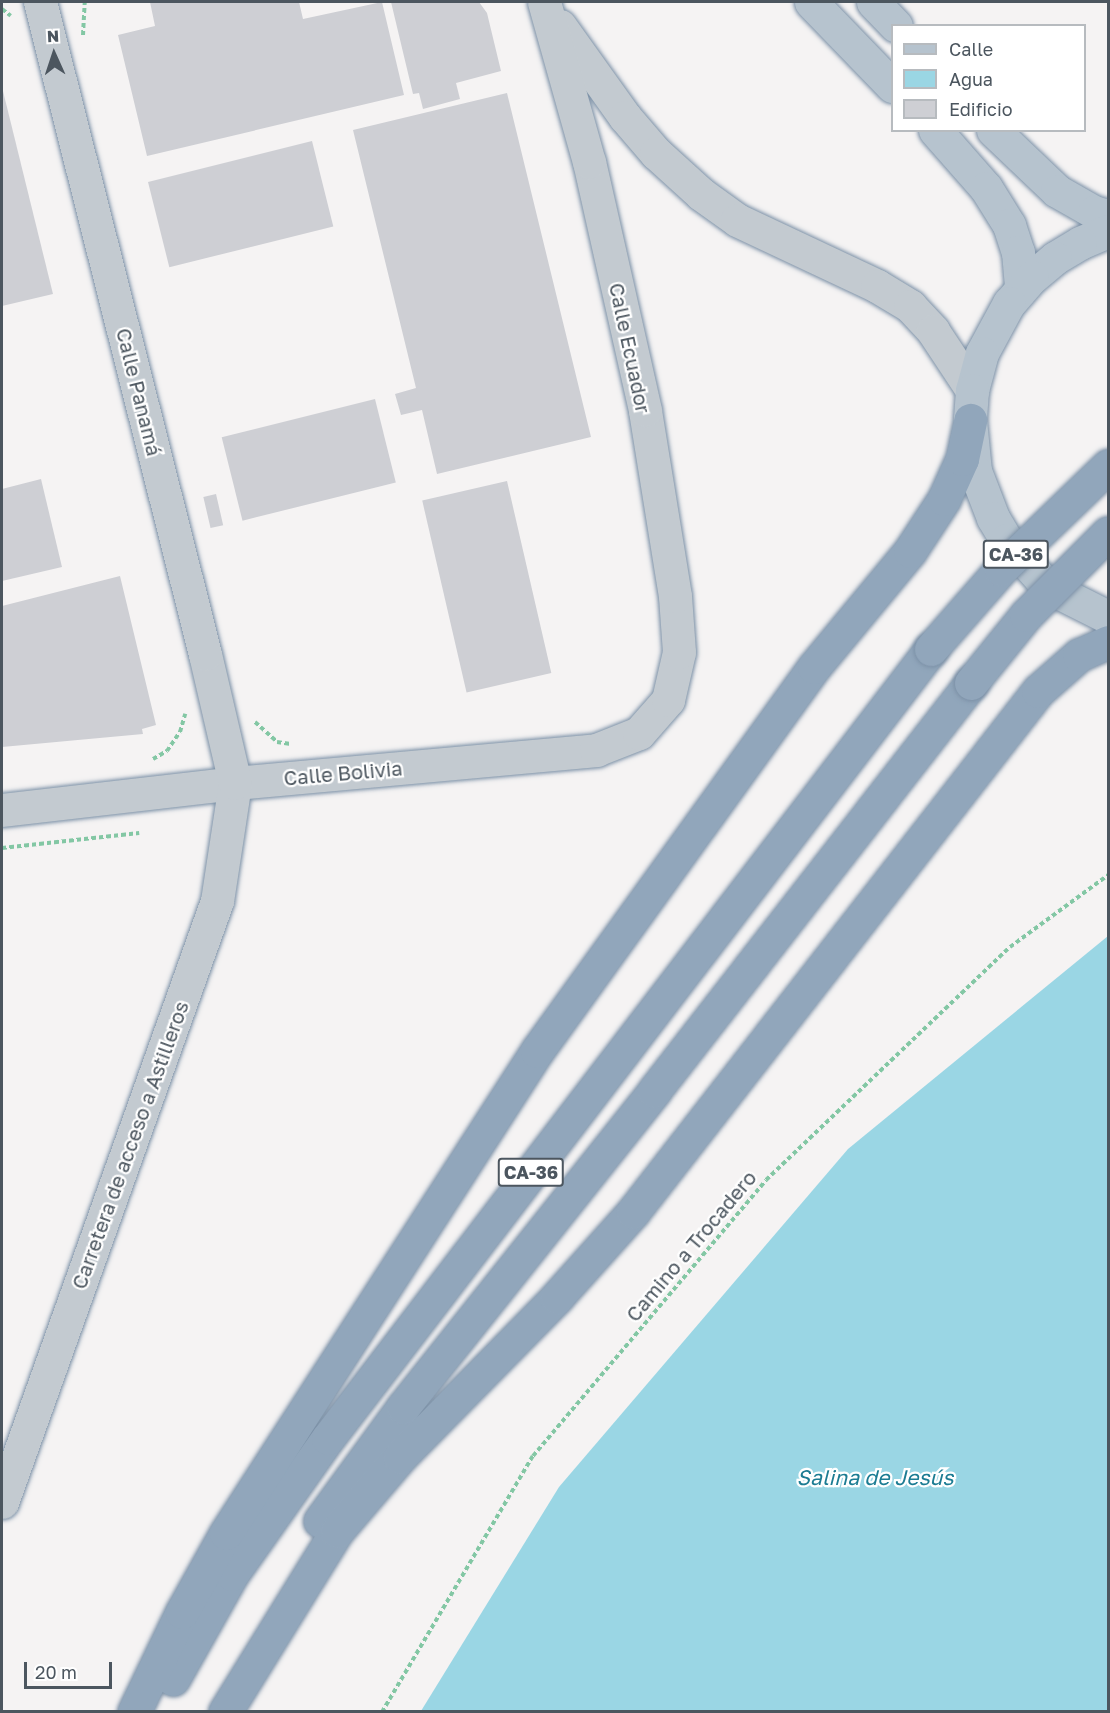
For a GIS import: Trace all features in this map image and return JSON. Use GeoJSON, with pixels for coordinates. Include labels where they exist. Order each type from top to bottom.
{"type":"FeatureCollection","features":[{"type":"Feature","properties":{"kind":"highway"},"geometry":{"type":"LineString","coordinates":[[134,1712],[182,1612],[226,1533],[537,1051],[814,667],[910,551],[944,499],[962,459],[971,405]]}},
{"type":"Feature","properties":{"kind":"highway","name":"CA-36"},"geometry":{"type":"LineString","coordinates":[[157,1712],[188,1649],[232,1574],[321,1447],[931,649],[1001,569],[1108,466]]}},
{"type":"Feature","properties":{"kind":"highway","name":"CA-36"},"geometry":{"type":"LineString","coordinates":[[208,1712],[290,1566],[403,1407],[647,1100],[971,683],[1026,615],[1108,533]]}},
{"type":"Feature","properties":{"kind":"highway"},"geometry":{"type":"LineString","coordinates":[[225,1712],[337,1532],[399,1457],[556,1297],[633,1212],[1038,690],[1079,655],[1108,642]]}},
{"type":"Feature","properties":{"kind":"main road"},"geometry":{"type":"LineString","coordinates":[[811,2],[891,85]]}},
{"type":"Feature","properties":{"kind":"main road"},"geometry":{"type":"LineString","coordinates":[[873,2],[894,24]]}},
{"type":"Feature","properties":{"kind":"main road"},"geometry":{"type":"LineString","coordinates":[[937,132],[986,188],[1009,225],[1018,252],[1021,288]]}},
{"type":"Feature","properties":{"kind":"main road"},"geometry":{"type":"LineString","coordinates":[[995,132],[1057,191],[1094,212],[1108,216]]}},
{"type":"Feature","properties":{"kind":"main road"},"geometry":{"type":"LineString","coordinates":[[1108,231],[1067,250],[1021,288],[989,336],[971,405],[975,471],[989,510],[1006,540],[1040,578],[1060,593],[1108,617]]}},
{"type":"Feature","properties":{"kind":"street"},"geometry":{"type":"LineString","coordinates":[[544,2],[625,117],[656,153],[701,194],[737,220],[877,286],[910,306],[933,331],[971,405]]}},
{"type":"Feature","properties":{"kind":"street","name":"Calle Ecuador"},"geometry":{"type":"LineString","coordinates":[[544,2],[589,162],[645,410],[675,596],[679,652],[669,700]]}},
{"type":"Feature","properties":{"kind":"street","name":"Calle Panamá"},"geometry":{"type":"LineString","coordinates":[[28,10],[206,654],[235,783]]}},
{"type":"Feature","properties":{"kind":"street","name":"Calle Bolivia"},"geometry":{"type":"LineString","coordinates":[[2,810],[235,783],[596,750],[639,733],[669,700]]}},
{"type":"Feature","properties":{"kind":"street","name":"Carretera de acceso a Astilleros"},"geometry":{"type":"LineString","coordinates":[[2,1502],[13,1435],[217,901],[235,783]]}},
{"type":"Feature","properties":{"kind":"path"},"geometry":{"type":"LineString","coordinates":[[83,37],[82,22],[85,2]]}},
{"type":"Feature","properties":{"kind":"path"},"geometry":{"type":"LineString","coordinates":[[2,9],[28,10]]}},
{"type":"Feature","properties":{"kind":"path"},"geometry":{"type":"LineString","coordinates":[[144,765],[167,751],[180,732],[185,703]]}},
{"type":"Feature","properties":{"kind":"path"},"geometry":{"type":"LineString","coordinates":[[251,714],[256,724],[277,742],[296,745]]}},
{"type":"Feature","properties":{"kind":"path"},"geometry":{"type":"LineString","coordinates":[[2,848],[139,833]]}},
{"type":"Feature","properties":{"kind":"path","name":"Camino a Trocadero"},"geometry":{"type":"LineString","coordinates":[[382,1712],[533,1456],[766,1180],[1010,947],[1108,875]]}},
{"type":"Feature","properties":{"kind":"water","name":"Salina de Jesús"},"geometry":{"type":"Polygon","coordinates":[[[1108,936],[1108,1711],[421,1711],[559,1487],[848,1149],[1108,936]]]}},
{"type":"Feature","properties":{"kind":"building"},"geometry":{"type":"Polygon","coordinates":[[[150,2],[299,2],[303,19],[382,2],[404,95],[147,156],[118,35],[155,26],[150,2]]]}},
{"type":"Feature","properties":{"kind":"building"},"geometry":{"type":"Polygon","coordinates":[[[391,2],[479,2],[487,13],[501,71],[456,83],[460,99],[423,109],[419,93],[413,94],[391,2]]]}},
{"type":"Feature","properties":{"kind":"building"},"geometry":{"type":"Polygon","coordinates":[[[2,87],[53,294],[2,306],[2,87]]]}},
{"type":"Feature","properties":{"kind":"building"},"geometry":{"type":"Polygon","coordinates":[[[507,93],[591,437],[437,474],[422,410],[401,415],[395,394],[416,388],[353,130],[507,93]]]}},
{"type":"Feature","properties":{"kind":"building"},"geometry":{"type":"Polygon","coordinates":[[[312,141],[333,226],[169,267],[148,182],[312,141]]]}},
{"type":"Feature","properties":{"kind":"building"},"geometry":{"type":"Polygon","coordinates":[[[375,399],[396,482],[242,521],[222,437],[375,399]]]}},
{"type":"Feature","properties":{"kind":"building"},"geometry":{"type":"Polygon","coordinates":[[[41,479],[62,567],[2,581],[2,489],[41,479]]]}},
{"type":"Feature","properties":{"kind":"building"},"geometry":{"type":"Polygon","coordinates":[[[507,481],[551,673],[467,693],[422,501],[507,481]]]}},
{"type":"Feature","properties":{"kind":"building"},"geometry":{"type":"Polygon","coordinates":[[[216,494],[223,525],[211,528],[203,497],[216,494]]]}},
{"type":"Feature","properties":{"kind":"building"},"geometry":{"type":"Polygon","coordinates":[[[120,576],[156,725],[142,729],[143,734],[2,747],[2,606],[120,576]]]}}]}
